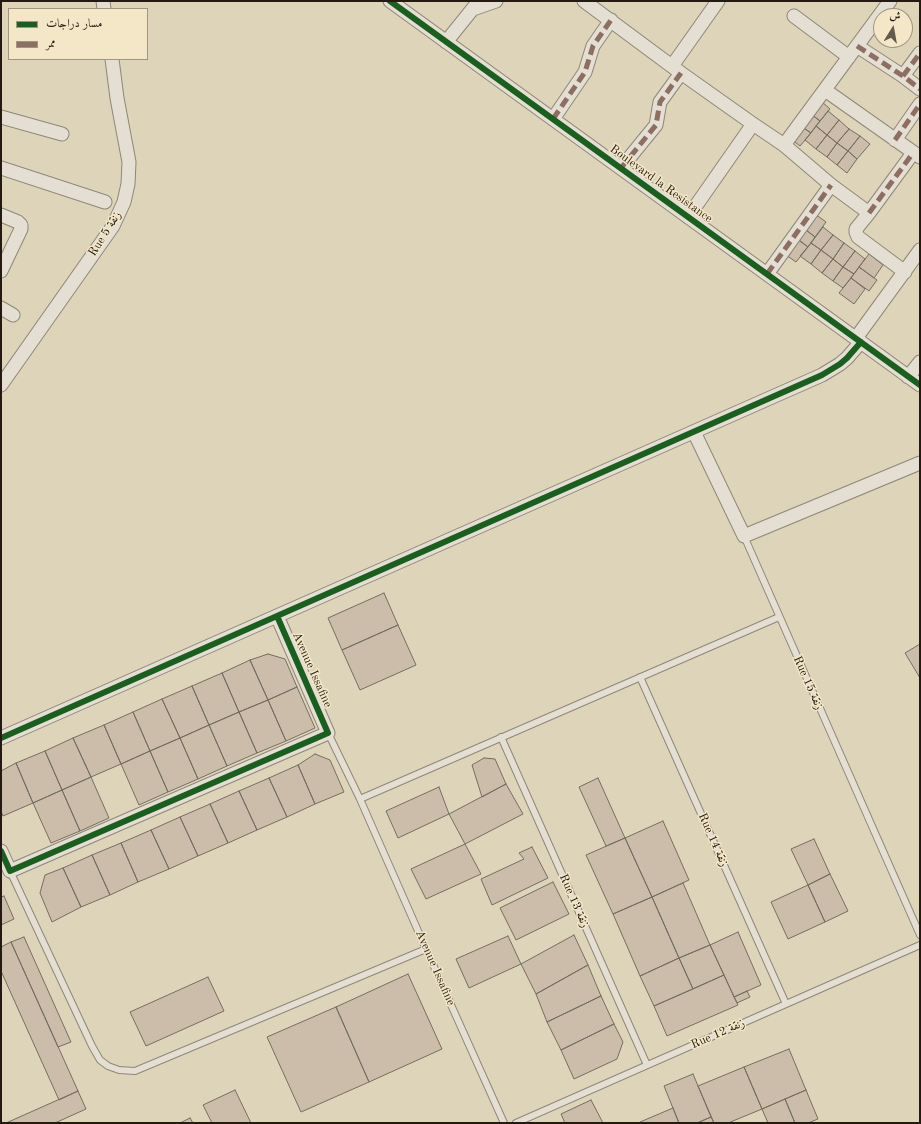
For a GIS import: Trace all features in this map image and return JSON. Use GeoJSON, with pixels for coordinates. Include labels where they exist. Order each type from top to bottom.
{"type":"FeatureCollection","features":[{"type":"Feature","properties":{"kind":"street","name":"Boulevard la Resistance"},"geometry":{"type":"LineString","coordinates":[[390,1],[920,385]]}},
{"type":"Feature","properties":{"kind":"street"},"geometry":{"type":"LineString","coordinates":[[446,42],[476,5],[496,1]]}},
{"type":"Feature","properties":{"kind":"street"},"geometry":{"type":"LineString","coordinates":[[584,1],[676,69],[784,145],[831,185],[869,213]]}},
{"type":"Feature","properties":{"kind":"street"},"geometry":{"type":"LineString","coordinates":[[621,168],[656,125],[660,102],[676,69],[718,1]]}},
{"type":"Feature","properties":{"kind":"street"},"geometry":{"type":"LineString","coordinates":[[784,145],[890,1]]}},
{"type":"Feature","properties":{"kind":"street"},"geometry":{"type":"LineString","coordinates":[[794,16],[849,57]]}},
{"type":"Feature","properties":{"kind":"street"},"geometry":{"type":"LineString","coordinates":[[553,119],[585,72],[593,46],[611,20]]}},
{"type":"Feature","properties":{"kind":"street"},"geometry":{"type":"LineString","coordinates":[[857,46],[920,89]]}},
{"type":"Feature","properties":{"kind":"street"},"geometry":{"type":"LineString","coordinates":[[903,76],[919,55]]}},
{"type":"Feature","properties":{"kind":"street","name":"Rue 5 زنقة"},"geometry":{"type":"LineString","coordinates":[[1,385],[113,226],[124,202],[128,184],[129,162],[112,60]]}},
{"type":"Feature","properties":{"kind":"street"},"geometry":{"type":"LineString","coordinates":[[825,90],[917,155],[856,229],[856,234],[858,237],[905,272]]}},
{"type":"Feature","properties":{"kind":"street"},"geometry":{"type":"LineString","coordinates":[[895,140],[920,104]]}},
{"type":"Feature","properties":{"kind":"street"},"geometry":{"type":"LineString","coordinates":[[1,117],[62,134]]}},
{"type":"Feature","properties":{"kind":"street"},"geometry":{"type":"LineString","coordinates":[[688,217],[753,124]]}},
{"type":"Feature","properties":{"kind":"street"},"geometry":{"type":"LineString","coordinates":[[1,168],[105,202]]}},
{"type":"Feature","properties":{"kind":"street"},"geometry":{"type":"LineString","coordinates":[[767,274],[831,185]]}},
{"type":"Feature","properties":{"kind":"street"},"geometry":{"type":"LineString","coordinates":[[1,215],[18,222],[21,225],[21,229],[4,258],[1,271]]}},
{"type":"Feature","properties":{"kind":"street"},"geometry":{"type":"LineString","coordinates":[[1,738],[831,370],[848,358],[858,340],[920,250]]}},
{"type":"Feature","properties":{"kind":"street"},"geometry":{"type":"LineString","coordinates":[[1,308],[13,315]]}},
{"type":"Feature","properties":{"kind":"street"},"geometry":{"type":"LineString","coordinates":[[908,377],[920,362]]}},
{"type":"Feature","properties":{"kind":"street","name":"Rue 15 زنقة"},"geometry":{"type":"LineString","coordinates":[[694,432],[744,536]]}},
{"type":"Feature","properties":{"kind":"street"},"geometry":{"type":"LineString","coordinates":[[744,536],[920,463]]}},
{"type":"Feature","properties":{"kind":"street","name":"Avenue Issafine"},"geometry":{"type":"LineString","coordinates":[[277,616],[328,733]]}},
{"type":"Feature","properties":{"kind":"street"},"geometry":{"type":"LineString","coordinates":[[1,851],[10,871],[328,733]]}},
{"type":"Feature","properties":{"kind":"lane","name":"Rue 15 زنقة"},"geometry":{"type":"LineString","coordinates":[[744,536],[920,935]]}},
{"type":"Feature","properties":{"kind":"lane"},"geometry":{"type":"LineString","coordinates":[[360,799],[779,616]]}},
{"type":"Feature","properties":{"kind":"lane","name":"Rue 14 زنقة"},"geometry":{"type":"LineString","coordinates":[[640,677],[786,1004]]}},
{"type":"Feature","properties":{"kind":"lane","name":"Avenue Issafine"},"geometry":{"type":"LineString","coordinates":[[328,733],[360,799],[504,1123]]}},
{"type":"Feature","properties":{"kind":"lane","name":"Rue 13 زنقة"},"geometry":{"type":"LineString","coordinates":[[501,737],[648,1065]]}},
{"type":"Feature","properties":{"kind":"lane"},"geometry":{"type":"LineString","coordinates":[[10,871],[92,1046],[100,1060],[108,1066],[119,1070],[135,1071],[426,949]]}},
{"type":"Feature","properties":{"kind":"lane","name":"Rue 12 زنقة"},"geometry":{"type":"LineString","coordinates":[[516,1123],[920,945]]}},
{"type":"Feature","properties":{"kind":"building"},"geometry":{"type":"Polygon","coordinates":[[[821,101],[830,109],[820,121],[811,114],[821,101]]]}},
{"type":"Feature","properties":{"kind":"building"},"geometry":{"type":"Polygon","coordinates":[[[828,111],[839,120],[827,135],[816,126],[828,111]]]}},
{"type":"Feature","properties":{"kind":"building"},"geometry":{"type":"Polygon","coordinates":[[[811,114],[820,121],[811,133],[801,126],[811,114]]]}},
{"type":"Feature","properties":{"kind":"building"},"geometry":{"type":"Polygon","coordinates":[[[839,120],[849,129],[837,143],[827,135],[839,120]]]}},
{"type":"Feature","properties":{"kind":"building"},"geometry":{"type":"Polygon","coordinates":[[[801,126],[811,133],[800,146],[791,139],[801,126]]]}},
{"type":"Feature","properties":{"kind":"building"},"geometry":{"type":"Polygon","coordinates":[[[816,126],[827,135],[816,149],[805,140],[816,126]]]}},
{"type":"Feature","properties":{"kind":"building"},"geometry":{"type":"Polygon","coordinates":[[[849,129],[860,136],[848,151],[837,143],[849,129]]]}},
{"type":"Feature","properties":{"kind":"building"},"geometry":{"type":"Polygon","coordinates":[[[827,135],[837,143],[827,157],[816,149],[827,135]]]}},
{"type":"Feature","properties":{"kind":"building"},"geometry":{"type":"Polygon","coordinates":[[[860,136],[870,144],[857,159],[848,151],[860,136]]]}},
{"type":"Feature","properties":{"kind":"building"},"geometry":{"type":"Polygon","coordinates":[[[837,143],[848,151],[837,165],[827,157],[837,143]]]}},
{"type":"Feature","properties":{"kind":"building"},"geometry":{"type":"Polygon","coordinates":[[[848,151],[857,159],[847,173],[837,165],[848,151]]]}},
{"type":"Feature","properties":{"kind":"building"},"geometry":{"type":"Polygon","coordinates":[[[815,214],[826,222],[815,237],[805,229],[815,214]]]}},
{"type":"Feature","properties":{"kind":"building"},"geometry":{"type":"Polygon","coordinates":[[[802,227],[815,237],[808,247],[794,237],[802,227]]]}},
{"type":"Feature","properties":{"kind":"building"},"geometry":{"type":"Polygon","coordinates":[[[823,227],[833,235],[821,250],[811,243],[823,227]]]}},
{"type":"Feature","properties":{"kind":"building"},"geometry":{"type":"Polygon","coordinates":[[[833,235],[844,243],[833,259],[821,250],[833,235]]]}},
{"type":"Feature","properties":{"kind":"building"},"geometry":{"type":"Polygon","coordinates":[[[798,239],[808,247],[796,262],[786,255],[798,239]]]}},
{"type":"Feature","properties":{"kind":"building"},"geometry":{"type":"Polygon","coordinates":[[[811,243],[821,250],[811,264],[800,256],[811,243]]]}},
{"type":"Feature","properties":{"kind":"building"},"geometry":{"type":"Polygon","coordinates":[[[844,243],[855,251],[843,267],[833,259],[844,243]]]}},
{"type":"Feature","properties":{"kind":"building"},"geometry":{"type":"Polygon","coordinates":[[[821,250],[833,259],[822,273],[811,264],[821,250]]]}},
{"type":"Feature","properties":{"kind":"building"},"geometry":{"type":"Polygon","coordinates":[[[855,251],[865,259],[854,274],[843,267],[855,251]]]}},
{"type":"Feature","properties":{"kind":"building"},"geometry":{"type":"Polygon","coordinates":[[[869,254],[883,265],[874,278],[859,267],[869,254]]]}},
{"type":"Feature","properties":{"kind":"building"},"geometry":{"type":"Polygon","coordinates":[[[833,259],[843,267],[833,281],[822,273],[833,259]]]}},
{"type":"Feature","properties":{"kind":"building"},"geometry":{"type":"Polygon","coordinates":[[[843,267],[854,274],[843,288],[833,281],[843,267]]]}},
{"type":"Feature","properties":{"kind":"building"},"geometry":{"type":"Polygon","coordinates":[[[859,267],[877,280],[869,291],[851,278],[859,267]]]}},
{"type":"Feature","properties":{"kind":"building"},"geometry":{"type":"Polygon","coordinates":[[[851,278],[865,289],[854,304],[839,293],[851,278]]]}},
{"type":"Feature","properties":{"kind":"building"},"geometry":{"type":"Polygon","coordinates":[[[384,593],[398,625],[342,650],[328,618],[384,593]]]}},
{"type":"Feature","properties":{"kind":"building"},"geometry":{"type":"Polygon","coordinates":[[[398,625],[416,665],[360,690],[342,650],[398,625]]]}},
{"type":"Feature","properties":{"kind":"building"},"geometry":{"type":"Polygon","coordinates":[[[920,644],[920,678],[905,653],[920,644]]]}},
{"type":"Feature","properties":{"kind":"building"},"geometry":{"type":"Polygon","coordinates":[[[268,654],[285,659],[297,687],[268,700],[250,660],[268,654]]]}},
{"type":"Feature","properties":{"kind":"building"},"geometry":{"type":"Polygon","coordinates":[[[250,660],[268,700],[239,712],[222,673],[250,660]]]}},
{"type":"Feature","properties":{"kind":"building"},"geometry":{"type":"Polygon","coordinates":[[[222,673],[239,712],[209,725],[192,686],[222,673]]]}},
{"type":"Feature","properties":{"kind":"building"},"geometry":{"type":"Polygon","coordinates":[[[192,686],[209,725],[180,738],[162,699],[192,686]]]}},
{"type":"Feature","properties":{"kind":"building"},"geometry":{"type":"Polygon","coordinates":[[[297,687],[315,728],[286,741],[268,700],[297,687]]]}},
{"type":"Feature","properties":{"kind":"building"},"geometry":{"type":"Polygon","coordinates":[[[162,699],[180,738],[150,751],[133,712],[162,699]]]}},
{"type":"Feature","properties":{"kind":"building"},"geometry":{"type":"Polygon","coordinates":[[[268,700],[286,741],[257,753],[239,712],[268,700]]]}},
{"type":"Feature","properties":{"kind":"building"},"geometry":{"type":"Polygon","coordinates":[[[133,712],[150,751],[121,764],[104,725],[133,712]]]}},
{"type":"Feature","properties":{"kind":"building"},"geometry":{"type":"Polygon","coordinates":[[[239,712],[257,753],[227,766],[209,725],[239,712]]]}},
{"type":"Feature","properties":{"kind":"building"},"geometry":{"type":"Polygon","coordinates":[[[104,725],[121,764],[91,777],[73,738],[104,725]]]}},
{"type":"Feature","properties":{"kind":"building"},"geometry":{"type":"Polygon","coordinates":[[[209,725],[227,766],[198,779],[180,738],[209,725]]]}},
{"type":"Feature","properties":{"kind":"building"},"geometry":{"type":"Polygon","coordinates":[[[73,738],[91,777],[62,790],[45,751],[73,738]]]}},
{"type":"Feature","properties":{"kind":"building"},"geometry":{"type":"Polygon","coordinates":[[[180,738],[198,779],[168,792],[150,751],[180,738]]]}},
{"type":"Feature","properties":{"kind":"building"},"geometry":{"type":"Polygon","coordinates":[[[45,751],[62,790],[33,803],[16,763],[45,751]]]}},
{"type":"Feature","properties":{"kind":"building"},"geometry":{"type":"Polygon","coordinates":[[[150,751],[168,792],[139,805],[121,764],[150,751]]]}},
{"type":"Feature","properties":{"kind":"building"},"geometry":{"type":"Polygon","coordinates":[[[315,754],[330,760],[344,792],[315,804],[298,765],[315,754]]]}},
{"type":"Feature","properties":{"kind":"building"},"geometry":{"type":"Polygon","coordinates":[[[484,758],[495,759],[506,784],[482,797],[472,765],[484,758]]]}},
{"type":"Feature","properties":{"kind":"building"},"geometry":{"type":"Polygon","coordinates":[[[16,763],[33,803],[3,816],[1,811],[1,771],[16,763]]]}},
{"type":"Feature","properties":{"kind":"building"},"geometry":{"type":"Polygon","coordinates":[[[298,765],[315,804],[287,817],[269,778],[298,765]]]}},
{"type":"Feature","properties":{"kind":"building"},"geometry":{"type":"Polygon","coordinates":[[[91,777],[109,818],[80,831],[62,790],[91,777]]]}},
{"type":"Feature","properties":{"kind":"building"},"geometry":{"type":"Polygon","coordinates":[[[269,778],[287,817],[257,830],[239,791],[269,778]]]}},
{"type":"Feature","properties":{"kind":"building"},"geometry":{"type":"Polygon","coordinates":[[[598,778],[625,838],[606,846],[579,787],[598,778]]]}},
{"type":"Feature","properties":{"kind":"building"},"geometry":{"type":"Polygon","coordinates":[[[506,784],[523,814],[465,844],[449,814],[506,784]]]}},
{"type":"Feature","properties":{"kind":"building"},"geometry":{"type":"Polygon","coordinates":[[[439,787],[449,814],[398,838],[386,811],[439,787]]]}},
{"type":"Feature","properties":{"kind":"building"},"geometry":{"type":"Polygon","coordinates":[[[62,790],[80,831],[51,843],[33,803],[62,790]]]}},
{"type":"Feature","properties":{"kind":"building"},"geometry":{"type":"Polygon","coordinates":[[[239,791],[257,830],[228,843],[210,804],[239,791]]]}},
{"type":"Feature","properties":{"kind":"building"},"geometry":{"type":"Polygon","coordinates":[[[210,804],[228,843],[198,856],[180,817],[210,804]]]}},
{"type":"Feature","properties":{"kind":"building"},"geometry":{"type":"Polygon","coordinates":[[[180,817],[198,856],[169,869],[151,830],[180,817]]]}},
{"type":"Feature","properties":{"kind":"building"},"geometry":{"type":"Polygon","coordinates":[[[663,821],[689,880],[652,897],[625,838],[663,821]]]}},
{"type":"Feature","properties":{"kind":"building"},"geometry":{"type":"Polygon","coordinates":[[[151,830],[169,869],[138,882],[121,843],[151,830]]]}},
{"type":"Feature","properties":{"kind":"building"},"geometry":{"type":"Polygon","coordinates":[[[625,838],[652,897],[613,914],[586,855],[625,838]]]}},
{"type":"Feature","properties":{"kind":"building"},"geometry":{"type":"Polygon","coordinates":[[[814,839],[830,874],[808,885],[791,849],[814,839]]]}},
{"type":"Feature","properties":{"kind":"building"},"geometry":{"type":"Polygon","coordinates":[[[121,843],[138,882],[110,895],[92,855],[121,843]]]}},
{"type":"Feature","properties":{"kind":"building"},"geometry":{"type":"Polygon","coordinates":[[[465,844],[481,874],[426,899],[411,869],[465,844]]]}},
{"type":"Feature","properties":{"kind":"building"},"geometry":{"type":"Polygon","coordinates":[[[532,847],[548,878],[492,905],[481,879],[524,859],[519,853],[532,847]]]}},
{"type":"Feature","properties":{"kind":"building"},"geometry":{"type":"Polygon","coordinates":[[[92,855],[110,895],[81,907],[63,868],[92,855]]]}},
{"type":"Feature","properties":{"kind":"building"},"geometry":{"type":"Polygon","coordinates":[[[63,868],[81,907],[52,922],[40,893],[45,875],[63,868]]]}},
{"type":"Feature","properties":{"kind":"building"},"geometry":{"type":"Polygon","coordinates":[[[830,874],[848,911],[825,922],[808,885],[830,874]]]}},
{"type":"Feature","properties":{"kind":"building"},"geometry":{"type":"Polygon","coordinates":[[[553,882],[569,914],[516,940],[500,908],[553,882]]]}},
{"type":"Feature","properties":{"kind":"building"},"geometry":{"type":"Polygon","coordinates":[[[683,883],[710,945],[679,958],[652,897],[683,883]]]}},
{"type":"Feature","properties":{"kind":"building"},"geometry":{"type":"Polygon","coordinates":[[[808,885],[825,922],[788,939],[771,902],[808,885]]]}},
{"type":"Feature","properties":{"kind":"building"},"geometry":{"type":"Polygon","coordinates":[[[4,896],[14,919],[1,925],[1,897],[4,896]]]}},
{"type":"Feature","properties":{"kind":"building"},"geometry":{"type":"Polygon","coordinates":[[[652,897],[679,958],[640,976],[613,914],[652,897]]]}},
{"type":"Feature","properties":{"kind":"building"},"geometry":{"type":"Polygon","coordinates":[[[738,932],[761,985],[734,997],[710,945],[738,932]]]}},
{"type":"Feature","properties":{"kind":"building"},"geometry":{"type":"Polygon","coordinates":[[[574,935],[588,965],[536,994],[521,964],[574,935]]]}},
{"type":"Feature","properties":{"kind":"building"},"geometry":{"type":"Polygon","coordinates":[[[508,936],[521,964],[469,988],[456,959],[508,936]]]}},
{"type":"Feature","properties":{"kind":"building"},"geometry":{"type":"Polygon","coordinates":[[[24,937],[71,1042],[58,1047],[11,942],[24,937]]]}},
{"type":"Feature","properties":{"kind":"building"},"geometry":{"type":"Polygon","coordinates":[[[11,942],[78,1091],[59,1100],[1,971],[1,947],[11,942]]]}},
{"type":"Feature","properties":{"kind":"building"},"geometry":{"type":"Polygon","coordinates":[[[710,945],[724,975],[693,989],[679,958],[710,945]]]}},
{"type":"Feature","properties":{"kind":"building"},"geometry":{"type":"Polygon","coordinates":[[[679,958],[693,989],[654,1006],[640,976],[679,958]]]}},
{"type":"Feature","properties":{"kind":"building"},"geometry":{"type":"Polygon","coordinates":[[[588,965],[601,996],[547,1022],[536,994],[588,965]]]}},
{"type":"Feature","properties":{"kind":"building"},"geometry":{"type":"Polygon","coordinates":[[[408,974],[442,1049],[369,1082],[336,1007],[408,974]]]}},
{"type":"Feature","properties":{"kind":"building"},"geometry":{"type":"Polygon","coordinates":[[[724,975],[738,1005],[667,1036],[654,1006],[724,975]]]}},
{"type":"Feature","properties":{"kind":"building"},"geometry":{"type":"Polygon","coordinates":[[[208,977],[224,1011],[146,1046],[130,1012],[208,977]]]}},
{"type":"Feature","properties":{"kind":"building"},"geometry":{"type":"Polygon","coordinates":[[[747,991],[750,997],[737,1003],[734,997],[747,991]]]}},
{"type":"Feature","properties":{"kind":"building"},"geometry":{"type":"Polygon","coordinates":[[[601,996],[614,1024],[561,1050],[547,1022],[601,996]]]}},
{"type":"Feature","properties":{"kind":"building"},"geometry":{"type":"Polygon","coordinates":[[[336,1007],[369,1082],[301,1112],[267,1037],[336,1007]]]}},
{"type":"Feature","properties":{"kind":"building"},"geometry":{"type":"Polygon","coordinates":[[[614,1024],[623,1042],[617,1059],[574,1079],[561,1050],[614,1024]]]}},
{"type":"Feature","properties":{"kind":"building"},"geometry":{"type":"Polygon","coordinates":[[[789,1049],[806,1090],[762,1109],[744,1067],[789,1049]]]}},
{"type":"Feature","properties":{"kind":"building"},"geometry":{"type":"Polygon","coordinates":[[[744,1067],[762,1109],[728,1123],[714,1123],[698,1086],[744,1067]]]}},
{"type":"Feature","properties":{"kind":"building"},"geometry":{"type":"Polygon","coordinates":[[[693,1074],[711,1117],[697,1123],[679,1123],[664,1086],[693,1074]]]}},
{"type":"Feature","properties":{"kind":"building"},"geometry":{"type":"Polygon","coordinates":[[[235,1090],[251,1123],[212,1123],[203,1105],[235,1090]]]}},
{"type":"Feature","properties":{"kind":"building"},"geometry":{"type":"Polygon","coordinates":[[[806,1090],[818,1119],[808,1123],[795,1123],[785,1099],[806,1090]]]}},
{"type":"Feature","properties":{"kind":"building"},"geometry":{"type":"Polygon","coordinates":[[[78,1091],[86,1109],[55,1123],[6,1123],[78,1091]]]}},
{"type":"Feature","properties":{"kind":"building"},"geometry":{"type":"Polygon","coordinates":[[[785,1099],[795,1123],[768,1123],[762,1109],[785,1099]]]}},
{"type":"Feature","properties":{"kind":"building"},"geometry":{"type":"Polygon","coordinates":[[[591,1100],[603,1123],[565,1123],[561,1114],[591,1100]]]}},
{"type":"Feature","properties":{"kind":"building"},"geometry":{"type":"Polygon","coordinates":[[[673,1108],[679,1123],[640,1123],[640,1122],[673,1108]]]}},
{"type":"Feature","properties":{"kind":"building"},"geometry":{"type":"Polygon","coordinates":[[[711,1117],[714,1123],[697,1123],[711,1117]]]}},
{"type":"Feature","properties":{"kind":"building"},"geometry":{"type":"Polygon","coordinates":[[[190,1118],[193,1123],[180,1123],[190,1118]]]}},
{"type":"Feature","properties":{"kind":"marked path"},"geometry":{"type":"LineString","coordinates":[[553,119],[585,72],[593,46],[611,20]]}},
{"type":"Feature","properties":{"kind":"marked path"},"geometry":{"type":"LineString","coordinates":[[857,46],[920,89]]}},
{"type":"Feature","properties":{"kind":"marked path"},"geometry":{"type":"LineString","coordinates":[[903,76],[920,53]]}},
{"type":"Feature","properties":{"kind":"marked path"},"geometry":{"type":"LineString","coordinates":[[621,168],[656,125],[660,102],[681,73]]}},
{"type":"Feature","properties":{"kind":"marked path"},"geometry":{"type":"LineString","coordinates":[[895,140],[920,104]]}},
{"type":"Feature","properties":{"kind":"marked path"},"geometry":{"type":"LineString","coordinates":[[869,213],[913,153]]}},
{"type":"Feature","properties":{"kind":"marked path"},"geometry":{"type":"LineString","coordinates":[[767,274],[831,185]]}},
{"type":"Feature","properties":{"kind":"cycle path"},"geometry":{"type":"LineString","coordinates":[[390,1],[920,385]]}},
{"type":"Feature","properties":{"kind":"cycle path"},"geometry":{"type":"LineString","coordinates":[[1,738],[822,375],[840,364],[861,342]]}},
{"type":"Feature","properties":{"kind":"cycle path"},"geometry":{"type":"LineString","coordinates":[[1,851],[10,871],[328,733],[277,616]]}}]}
